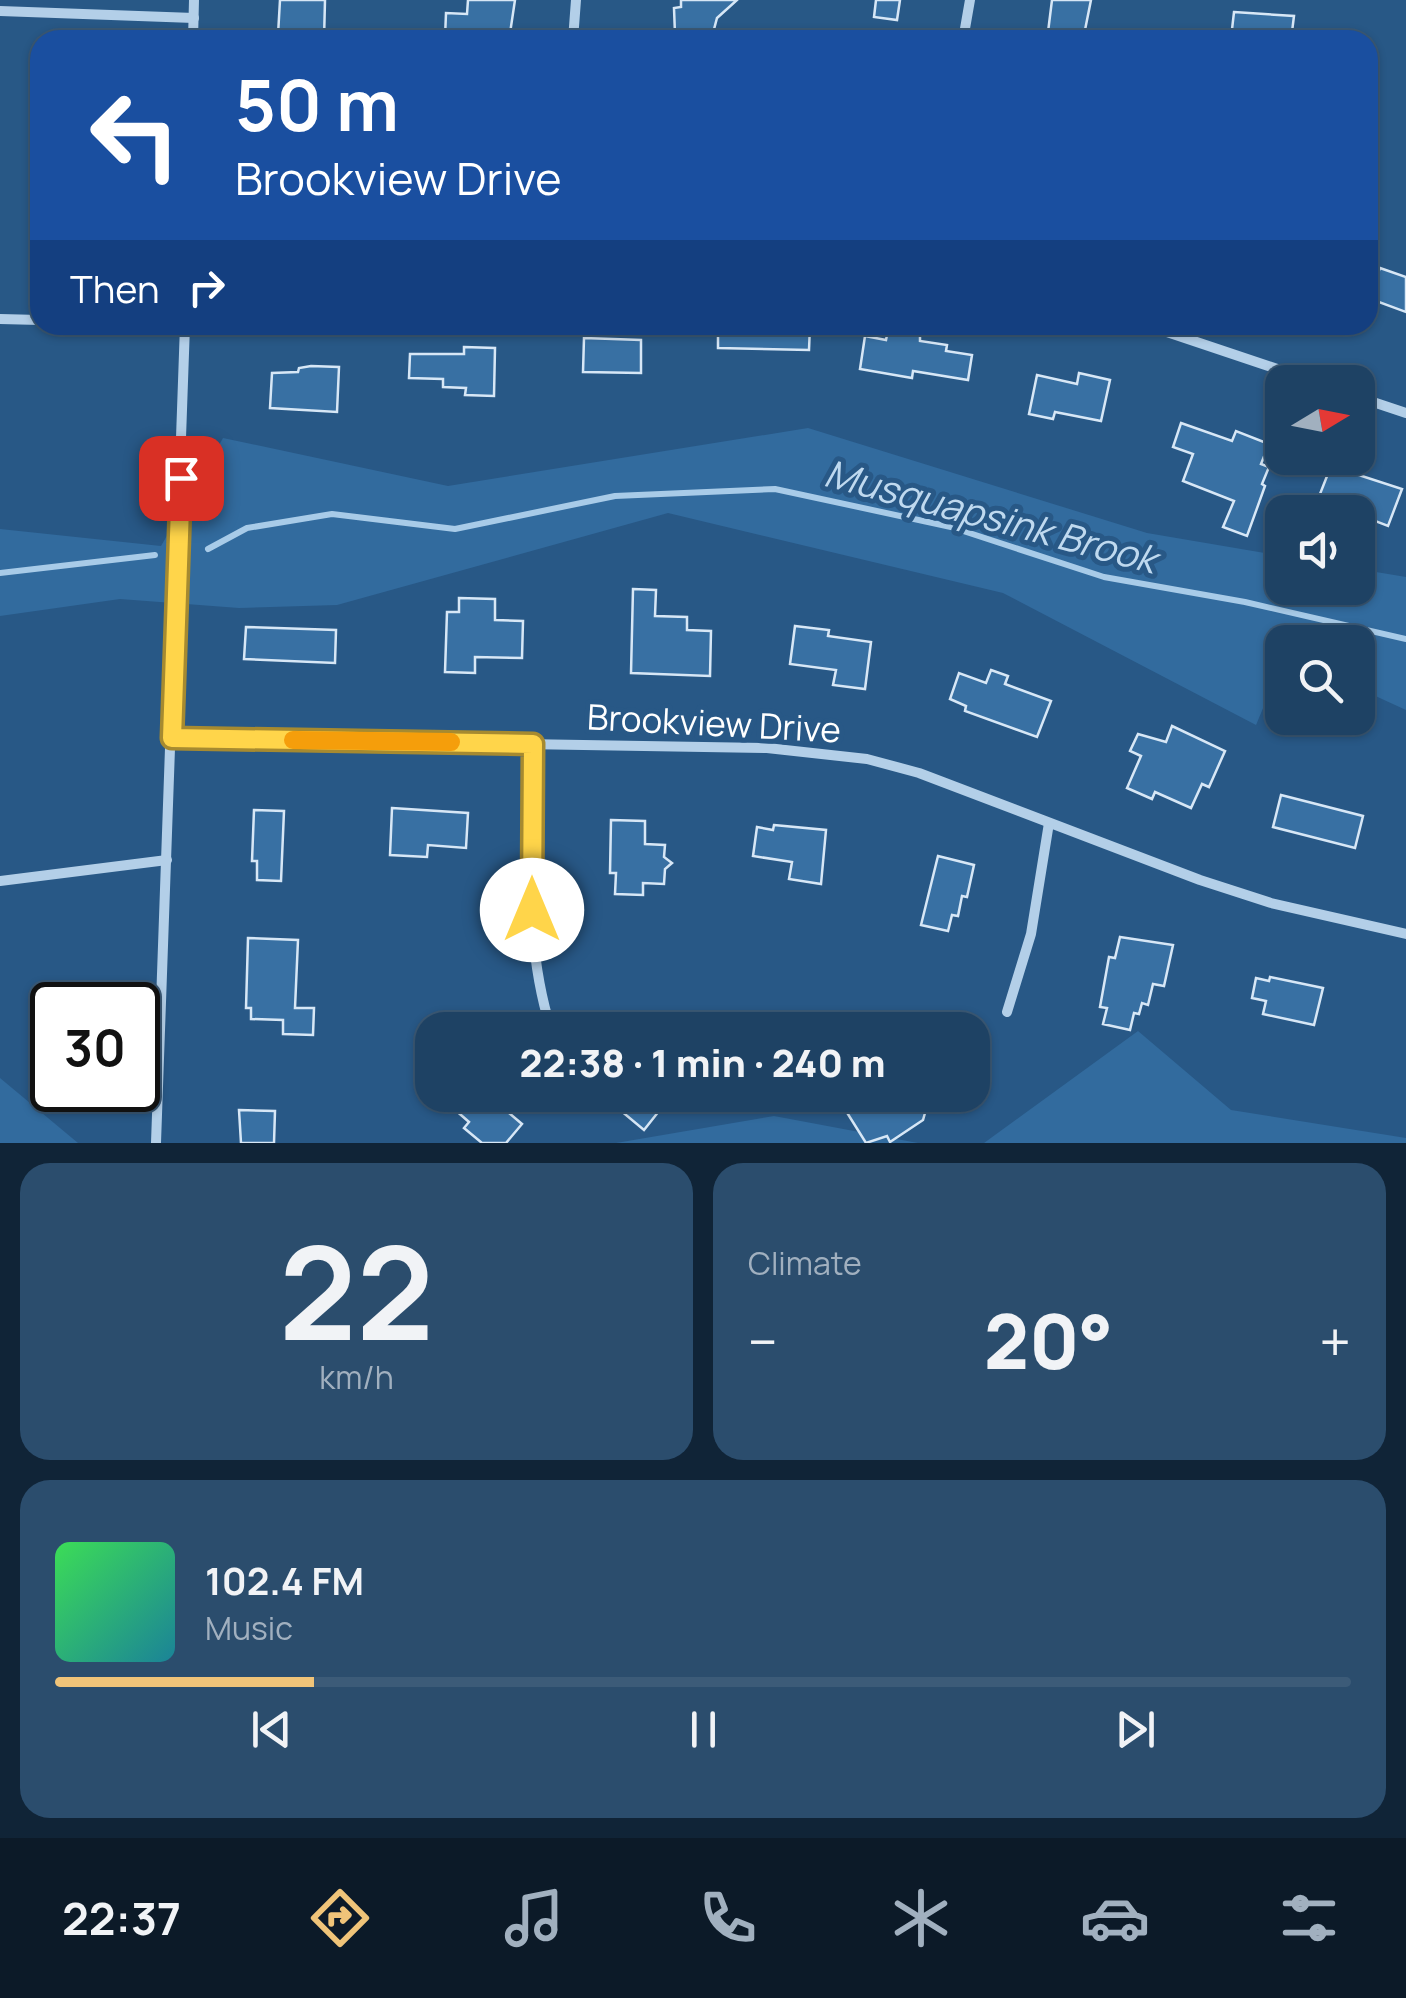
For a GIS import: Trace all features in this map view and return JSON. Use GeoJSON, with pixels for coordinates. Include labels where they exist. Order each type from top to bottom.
{"type":"FeatureCollection","features":[{"type":"Feature","properties":{"kind":"street"},"geometry":{"type":"LineString","coordinates":[[193,30],[194,0]]}},
{"type":"Feature","properties":{"kind":"street"},"geometry":{"type":"LineString","coordinates":[[574,30],[576,0]]}},
{"type":"Feature","properties":{"kind":"street"},"geometry":{"type":"LineString","coordinates":[[966,30],[970,0]]}},
{"type":"Feature","properties":{"kind":"street"},"geometry":{"type":"LineString","coordinates":[[0,11],[194,18]]}},
{"type":"Feature","properties":{"kind":"street"},"geometry":{"type":"LineString","coordinates":[[0,319],[30,320]]}},
{"type":"Feature","properties":{"kind":"street"},"geometry":{"type":"LineString","coordinates":[[156,1143],[183,335]]}},
{"type":"Feature","properties":{"kind":"street"},"geometry":{"type":"LineString","coordinates":[[1176,335],[1265,365]]}},
{"type":"Feature","properties":{"kind":"street"},"geometry":{"type":"LineString","coordinates":[[1375,403],[1406,413]]}},
{"type":"Feature","properties":{"kind":"street","name":"Brookview Drive"},"geometry":{"type":"LineString","coordinates":[[172,738],[767,748],[867,759],[919,773],[1254,897],[1406,934]]}},
{"type":"Feature","properties":{"kind":"street"},"geometry":{"type":"LineString","coordinates":[[533,744],[532,944],[537,985],[546,1012]]}},
{"type":"Feature","properties":{"kind":"street"},"geometry":{"type":"LineString","coordinates":[[1008,1012],[1031,934],[1049,824]]}},
{"type":"Feature","properties":{"kind":"street"},"geometry":{"type":"LineString","coordinates":[[0,881],[167,860]]}},
{"type":"Feature","properties":{"kind":"shaded area"},"geometry":{"type":"Polygon","coordinates":[[[808,428],[1147,533],[1265,553],[1265,605],[1375,605],[1375,572],[1406,577],[1406,710],[1375,696],[1375,625],[1265,625],[1265,704],[1256,725],[1003,593],[668,513],[337,605],[239,608],[120,599],[0,616],[0,529],[161,546],[223,438],[448,486],[808,428]]]}},
{"type":"Feature","properties":{"kind":"shaded area"},"geometry":{"type":"Polygon","coordinates":[[[1138,1031],[1231,1110],[1406,1138],[1406,1143],[984,1143],[1138,1031]]]}},
{"type":"Feature","properties":{"kind":"shaded area"},"geometry":{"type":"Polygon","coordinates":[[[0,1078],[30,1103],[30,1112],[41,1112],[78,1143],[0,1143],[0,1078]]]}},
{"type":"Feature","properties":{"kind":"shaded area"},"geometry":{"type":"Polygon","coordinates":[[[774,1116],[918,1143],[616,1143],[774,1116]]]}},
{"type":"Feature","properties":{"kind":"building"},"geometry":{"type":"Polygon","coordinates":[[[280,0],[325,0],[324,30],[278,30],[280,0]]]}},
{"type":"Feature","properties":{"kind":"building"},"geometry":{"type":"Polygon","coordinates":[[[468,0],[515,0],[510,30],[445,30],[446,13],[467,14],[468,0]]]}},
{"type":"Feature","properties":{"kind":"building"},"geometry":{"type":"Polygon","coordinates":[[[681,0],[737,0],[717,18],[714,30],[675,30],[674,8],[681,7],[681,0]]]}},
{"type":"Feature","properties":{"kind":"building"},"geometry":{"type":"Polygon","coordinates":[[[876,0],[900,0],[897,20],[874,17],[876,0]]]}},
{"type":"Feature","properties":{"kind":"building"},"geometry":{"type":"Polygon","coordinates":[[[1052,0],[1091,0],[1085,30],[1048,30],[1052,0]]]}},
{"type":"Feature","properties":{"kind":"building"},"geometry":{"type":"Polygon","coordinates":[[[1234,12],[1294,16],[1292,30],[1232,30],[1234,12]]]}},
{"type":"Feature","properties":{"kind":"building"},"geometry":{"type":"Polygon","coordinates":[[[1380,268],[1406,277],[1406,312],[1378,302],[1380,268]]]}},
{"type":"Feature","properties":{"kind":"building"},"geometry":{"type":"Polygon","coordinates":[[[718,335],[810,335],[809,350],[718,348],[718,335]]]}},
{"type":"Feature","properties":{"kind":"building"},"geometry":{"type":"Polygon","coordinates":[[[887,335],[920,335],[920,341],[947,345],[946,351],[972,355],[968,380],[913,371],[912,378],[860,369],[865,336],[886,340],[887,335]]]}},
{"type":"Feature","properties":{"kind":"building"},"geometry":{"type":"Polygon","coordinates":[[[584,338],[641,340],[641,373],[583,372],[584,338]]]}},
{"type":"Feature","properties":{"kind":"building"},"geometry":{"type":"Polygon","coordinates":[[[464,347],[495,348],[494,396],[465,395],[466,388],[443,387],[443,379],[409,378],[410,354],[464,354],[464,347]]]}},
{"type":"Feature","properties":{"kind":"building"},"geometry":{"type":"Polygon","coordinates":[[[339,367],[337,412],[270,408],[272,373],[298,372],[299,368],[339,367]]]}},
{"type":"Feature","properties":{"kind":"building"},"geometry":{"type":"Polygon","coordinates":[[[1079,373],[1110,380],[1101,421],[1055,412],[1053,419],[1029,414],[1037,375],[1077,384],[1079,373]]]}},
{"type":"Feature","properties":{"kind":"building"},"geometry":{"type":"Polygon","coordinates":[[[1181,423],[1232,441],[1236,431],[1265,442],[1261,464],[1265,466],[1265,486],[1247,536],[1223,527],[1234,501],[1183,481],[1193,454],[1173,447],[1181,423]]]}},
{"type":"Feature","properties":{"kind":"building"},"geometry":{"type":"Polygon","coordinates":[[[1327,475],[1359,475],[1402,489],[1388,526],[1375,521],[1375,495],[1320,495],[1327,475]]]}},
{"type":"Feature","properties":{"kind":"building"},"geometry":{"type":"Polygon","coordinates":[[[633,589],[656,590],[655,616],[687,617],[687,630],[711,631],[710,676],[631,673],[633,589]]]}},
{"type":"Feature","properties":{"kind":"building"},"geometry":{"type":"Polygon","coordinates":[[[459,598],[495,599],[495,620],[523,621],[522,658],[475,657],[475,673],[445,672],[447,612],[459,612],[459,598]]]}},
{"type":"Feature","properties":{"kind":"building"},"geometry":{"type":"Polygon","coordinates":[[[795,626],[829,630],[828,636],[871,642],[865,689],[833,685],[836,670],[790,664],[795,626]]]}},
{"type":"Feature","properties":{"kind":"building"},"geometry":{"type":"Polygon","coordinates":[[[246,627],[336,630],[335,663],[244,659],[246,627]]]}},
{"type":"Feature","properties":{"kind":"building"},"geometry":{"type":"Polygon","coordinates":[[[991,670],[1008,676],[1005,684],[1051,701],[1037,737],[965,711],[966,706],[950,699],[959,673],[986,683],[991,670]]]}},
{"type":"Feature","properties":{"kind":"building"},"geometry":{"type":"Polygon","coordinates":[[[1172,726],[1225,751],[1209,787],[1202,784],[1191,808],[1155,792],[1152,799],[1127,788],[1141,756],[1130,751],[1138,734],[1166,742],[1172,726]]]}},
{"type":"Feature","properties":{"kind":"building"},"geometry":{"type":"Polygon","coordinates":[[[1281,795],[1363,816],[1355,848],[1273,827],[1281,795]]]}},
{"type":"Feature","properties":{"kind":"building"},"geometry":{"type":"Polygon","coordinates":[[[392,808],[468,813],[466,848],[428,845],[427,857],[390,855],[392,808]]]}},
{"type":"Feature","properties":{"kind":"building"},"geometry":{"type":"Polygon","coordinates":[[[254,810],[284,811],[281,881],[257,880],[257,861],[252,861],[254,810]]]}},
{"type":"Feature","properties":{"kind":"building"},"geometry":{"type":"Polygon","coordinates":[[[611,820],[645,821],[645,844],[665,845],[664,857],[672,863],[665,869],[664,884],[643,883],[643,895],[615,894],[616,873],[610,873],[611,820]]]}},
{"type":"Feature","properties":{"kind":"building"},"geometry":{"type":"Polygon","coordinates":[[[774,825],[826,830],[821,884],[789,879],[792,862],[753,856],[757,827],[773,830],[774,825]]]}},
{"type":"Feature","properties":{"kind":"building"},"geometry":{"type":"Polygon","coordinates":[[[938,856],[974,865],[967,897],[962,896],[958,916],[952,915],[948,931],[921,925],[938,856]]]}},
{"type":"Feature","properties":{"kind":"building"},"geometry":{"type":"Polygon","coordinates":[[[1120,937],[1173,945],[1164,986],[1153,984],[1148,1005],[1142,1003],[1139,1014],[1134,1013],[1130,1030],[1103,1024],[1107,1008],[1100,1007],[1109,957],[1115,958],[1120,937]]]}},
{"type":"Feature","properties":{"kind":"building"},"geometry":{"type":"Polygon","coordinates":[[[248,938],[298,940],[295,1008],[314,1008],[313,1035],[283,1034],[283,1020],[251,1019],[251,1008],[246,1008],[248,938]]]}},
{"type":"Feature","properties":{"kind":"building"},"geometry":{"type":"Polygon","coordinates":[[[1270,977],[1323,988],[1314,1025],[1263,1014],[1266,1001],[1252,998],[1256,978],[1269,981],[1270,977]]]}},
{"type":"Feature","properties":{"kind":"building"},"geometry":{"type":"Polygon","coordinates":[[[239,1110],[275,1111],[274,1143],[241,1143],[239,1110]]]}},
{"type":"Feature","properties":{"kind":"building"},"geometry":{"type":"Polygon","coordinates":[[[458,1112],[508,1112],[522,1124],[506,1143],[482,1143],[464,1128],[469,1122],[458,1112]]]}},
{"type":"Feature","properties":{"kind":"building"},"geometry":{"type":"Polygon","coordinates":[[[622,1112],[658,1112],[644,1130],[622,1112]]]}},
{"type":"Feature","properties":{"kind":"building"},"geometry":{"type":"Polygon","coordinates":[[[847,1112],[925,1113],[923,1120],[890,1142],[887,1136],[866,1143],[847,1112]]]}},
{"type":"Feature","properties":{"kind":"waterway","name":"Musquapsink Brook"},"geometry":{"type":"LineString","coordinates":[[208,549],[247,528],[332,514],[455,529],[615,496],[775,489],[951,527],[1104,577],[1245,602],[1406,639]]}},
{"type":"Feature","properties":{"kind":"waterway","name":"Musquapsink Brook"},"geometry":{"type":"LineString","coordinates":[[0,573],[155,555]]}},
{"type":"Feature","properties":{"kind":"slow traffic"},"geometry":{"type":"LineString","coordinates":[[293,740],[451,742]]}},
{"type":"Feature","properties":{"kind":"route"},"geometry":{"type":"LineString","coordinates":[[181,478],[172,738],[533,744],[532,910]]}}]}
